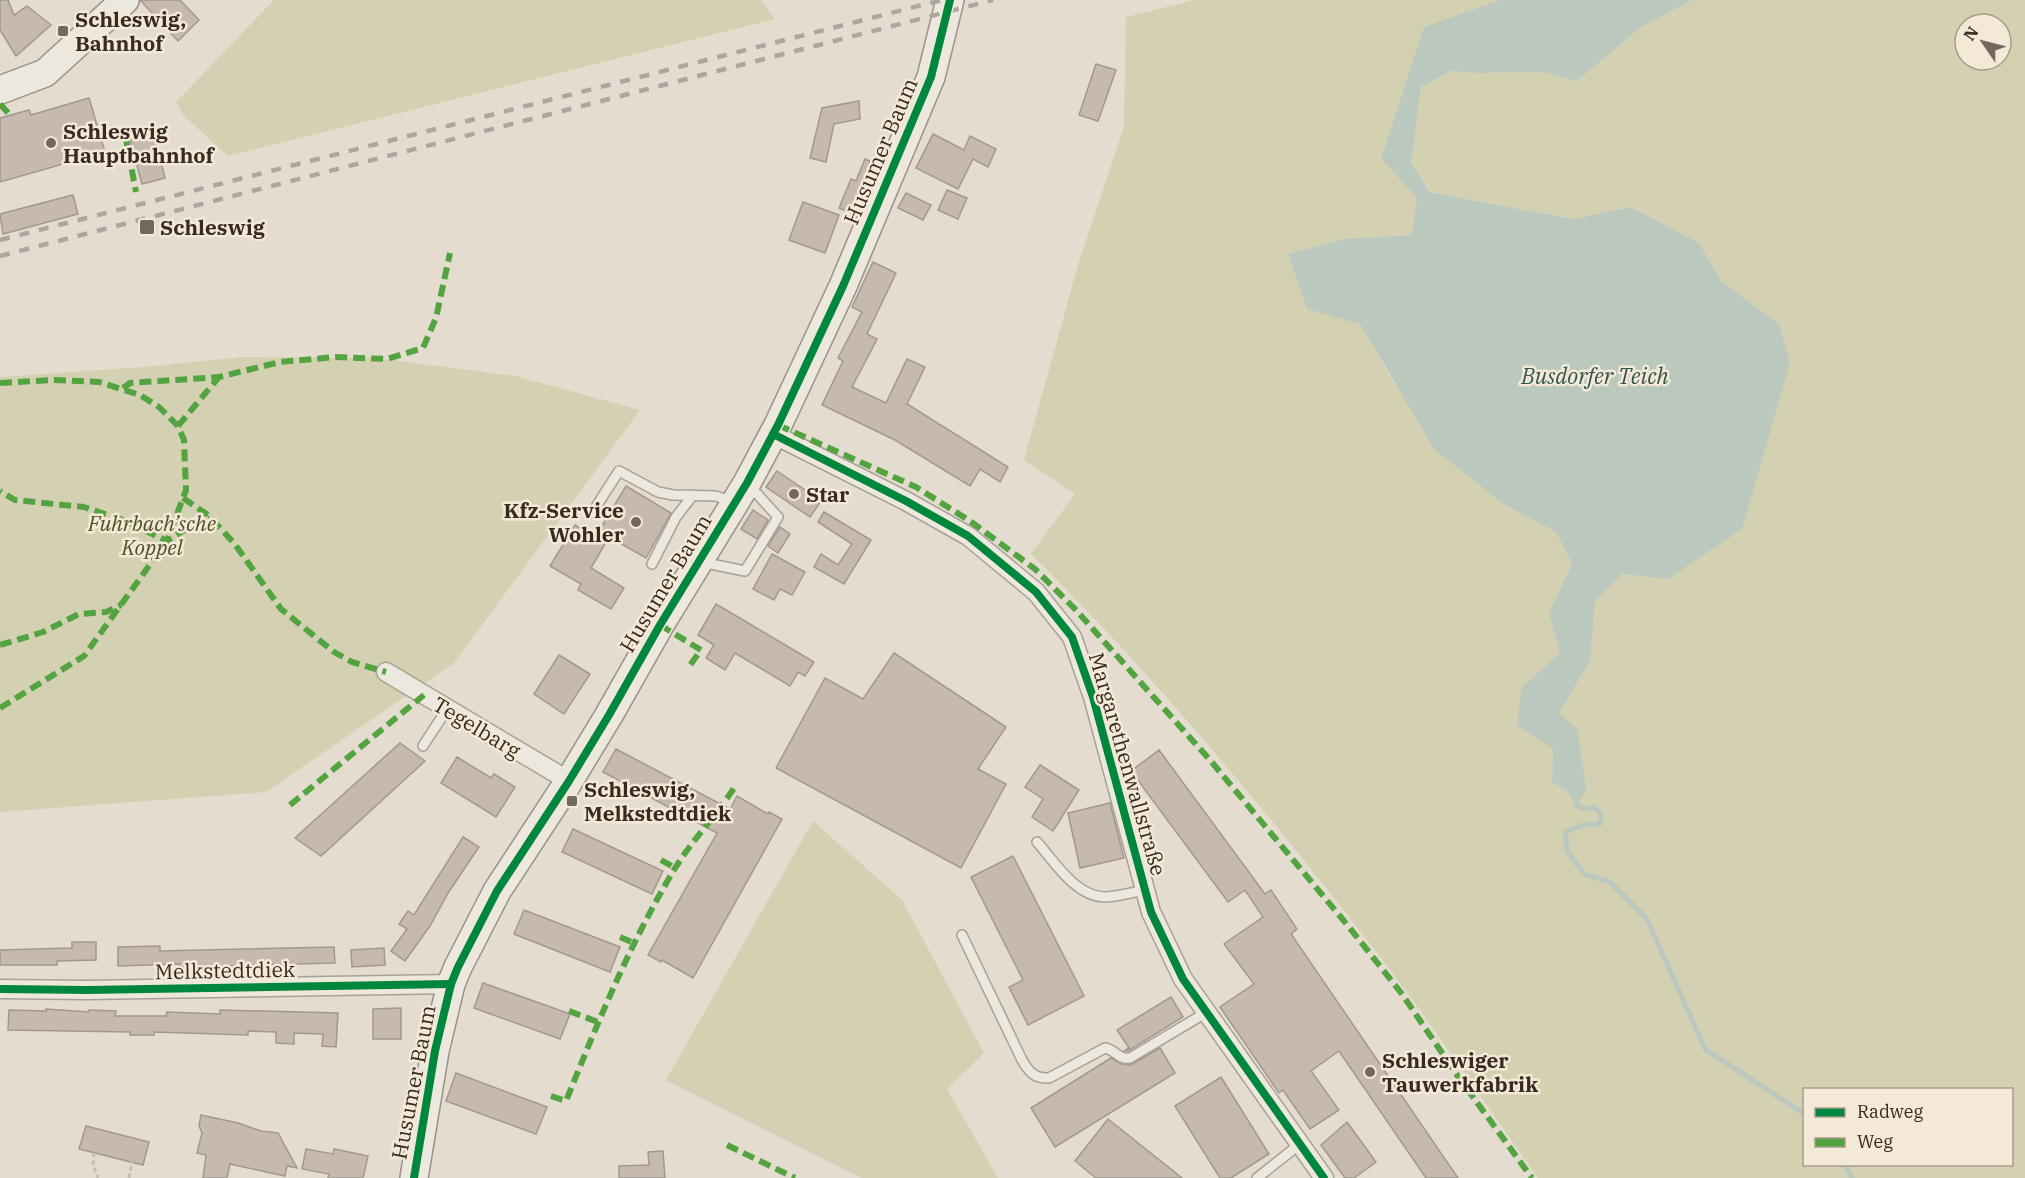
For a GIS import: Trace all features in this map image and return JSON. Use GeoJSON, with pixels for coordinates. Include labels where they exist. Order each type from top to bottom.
{"type":"FeatureCollection","features":[{"type":"Feature","properties":{"kind":"street"},"geometry":{"type":"LineString","coordinates":[[0,90],[45,73],[125,0]]}},
{"type":"Feature","properties":{"kind":"street","name":"Husumer Baum"},"geometry":{"type":"LineString","coordinates":[[414,1178],[435,1051],[451,984],[497,891],[609,715],[773,434],[839,297],[931,77],[950,0]]}},
{"type":"Feature","properties":{"kind":"street","name":"Margarethenwallstraße"},"geometry":{"type":"LineString","coordinates":[[773,434],[906,501],[968,536],[1036,592],[1072,637],[1093,697],[1151,912],[1183,979],[1324,1178]]}},
{"type":"Feature","properties":{"kind":"street","name":"Tegelbarg"},"geometry":{"type":"LineString","coordinates":[[386,672],[569,781]]}},
{"type":"Feature","properties":{"kind":"street","name":"Melkstedtdiek"},"geometry":{"type":"LineString","coordinates":[[0,989],[87,990],[451,984]]}},
{"type":"Feature","properties":{"kind":"lane"},"geometry":{"type":"LineString","coordinates":[[592,513],[619,471],[658,492],[673,495],[716,496],[740,493],[778,517],[745,571],[699,561]]}},
{"type":"Feature","properties":{"kind":"lane"},"geometry":{"type":"LineString","coordinates":[[652,564],[676,518],[693,495]]}},
{"type":"Feature","properties":{"kind":"lane"},"geometry":{"type":"LineString","coordinates":[[423,746],[447,709]]}},
{"type":"Feature","properties":{"kind":"lane"},"geometry":{"type":"LineString","coordinates":[[1037,842],[1067,876],[1087,893],[1104,897],[1146,890]]}},
{"type":"Feature","properties":{"kind":"lane"},"geometry":{"type":"LineString","coordinates":[[962,935],[1022,1060],[1031,1073],[1041,1079],[1049,1078],[1105,1048],[1120,1058],[1130,1058],[1207,1012]]}},
{"type":"Feature","properties":{"kind":"lane"},"geometry":{"type":"LineString","coordinates":[[1257,1178],[1300,1144]]}},
{"type":"Feature","properties":{"kind":"path"},"geometry":{"type":"LineString","coordinates":[[94,1153],[93,1165],[98,1178]]}},
{"type":"Feature","properties":{"kind":"path"},"geometry":{"type":"LineString","coordinates":[[129,1178],[132,1162]]}},
{"type":"Feature","properties":{"kind":"green space"},"geometry":{"type":"Polygon","coordinates":[[[274,0],[761,0],[775,19],[228,156],[184,116],[176,102],[274,0]]]}},
{"type":"Feature","properties":{"kind":"green space"},"geometry":{"type":"Polygon","coordinates":[[[1195,0],[1500,0],[1424,28],[1381,157],[1417,198],[1412,235],[1344,239],[1288,254],[1307,309],[1360,323],[1392,380],[1505,505],[1556,532],[1572,564],[1549,613],[1560,653],[1522,687],[1553,749],[1552,782],[1567,791],[1576,804],[1559,713],[1590,661],[1595,601],[1622,574],[1669,579],[1779,324],[1722,282],[1699,243],[1631,207],[1573,219],[1431,192],[1411,163],[1421,87],[1451,71],[1542,72],[1577,81],[1641,27],[1692,0],[2025,0],[2025,1178],[1538,1178],[1412,999],[1288,841],[1164,694],[1031,554],[1075,494],[1024,460],[1078,265],[1124,127],[1126,17],[1195,0]]]}},
{"type":"Feature","properties":{"kind":"green space","name":"Fuhrbach’sche Koppel"},"geometry":{"type":"Polygon","coordinates":[[[243,357],[374,358],[515,376],[640,410],[454,663],[266,792],[0,812],[0,377],[144,367],[243,357]]]}},
{"type":"Feature","properties":{"kind":"green space"},"geometry":{"type":"Polygon","coordinates":[[[813,821],[902,900],[984,1053],[947,1089],[998,1178],[862,1178],[666,1080],[813,821]]]}},
{"type":"Feature","properties":{"kind":"water","name":"Busdorfer Teich"},"geometry":{"type":"Polygon","coordinates":[[[1500,0],[1692,0],[1641,27],[1577,81],[1542,72],[1451,71],[1421,87],[1411,163],[1430,192],[1573,219],[1631,207],[1699,243],[1722,282],[1779,324],[1790,363],[1742,529],[1668,579],[1622,574],[1595,601],[1590,661],[1559,713],[1578,730],[1586,791],[1576,805],[1567,791],[1552,782],[1553,749],[1517,725],[1522,687],[1560,653],[1549,613],[1572,564],[1556,532],[1505,505],[1435,450],[1360,324],[1307,309],[1288,254],[1344,239],[1412,235],[1417,198],[1381,158],[1424,27],[1500,0]]]}},
{"type":"Feature","properties":{"kind":"building"},"geometry":{"type":"Polygon","coordinates":[[[0,0],[8,0],[14,15],[27,6],[51,25],[16,56],[0,30],[0,0]]]}},
{"type":"Feature","properties":{"kind":"building"},"geometry":{"type":"Polygon","coordinates":[[[140,0],[180,0],[199,20],[178,41],[140,0]]]}},
{"type":"Feature","properties":{"kind":"building"},"geometry":{"type":"Polygon","coordinates":[[[1096,64],[1116,70],[1098,121],[1079,115],[1096,64]]]}},
{"type":"Feature","properties":{"kind":"building","name":"Schleswig Hauptbahnhof"},"geometry":{"type":"Polygon","coordinates":[[[89,98],[105,152],[0,182],[0,118],[29,110],[31,115],[89,98]]]}},
{"type":"Feature","properties":{"kind":"building"},"geometry":{"type":"Polygon","coordinates":[[[859,101],[860,119],[834,124],[826,162],[810,158],[822,108],[859,101]]]}},
{"type":"Feature","properties":{"kind":"building"},"geometry":{"type":"Polygon","coordinates":[[[153,130],[165,178],[142,184],[129,136],[153,130]]]}},
{"type":"Feature","properties":{"kind":"building"},"geometry":{"type":"Polygon","coordinates":[[[933,134],[964,150],[970,136],[996,149],[988,167],[973,159],[958,189],[916,168],[933,134]]]}},
{"type":"Feature","properties":{"kind":"building"},"geometry":{"type":"Polygon","coordinates":[[[865,159],[877,164],[856,215],[839,208],[851,179],[856,181],[865,159]]]}},
{"type":"Feature","properties":{"kind":"building"},"geometry":{"type":"Polygon","coordinates":[[[947,190],[967,198],[958,219],[938,210],[947,190]]]}},
{"type":"Feature","properties":{"kind":"building"},"geometry":{"type":"Polygon","coordinates":[[[906,193],[931,205],[923,220],[898,208],[906,193]]]}},
{"type":"Feature","properties":{"kind":"building"},"geometry":{"type":"Polygon","coordinates":[[[73,195],[78,214],[3,234],[0,214],[73,195]]]}},
{"type":"Feature","properties":{"kind":"building"},"geometry":{"type":"Polygon","coordinates":[[[803,202],[839,215],[825,253],[789,240],[803,202]]]}},
{"type":"Feature","properties":{"kind":"building"},"geometry":{"type":"Polygon","coordinates":[[[873,262],[896,273],[867,334],[877,339],[852,387],[886,403],[907,359],[925,367],[907,404],[1008,467],[1000,482],[980,469],[970,486],[895,440],[822,405],[843,361],[838,358],[862,312],[852,307],[873,262]]]}},
{"type":"Feature","properties":{"kind":"building","name":"Star"},"geometry":{"type":"Polygon","coordinates":[[[777,471],[821,501],[810,517],[766,487],[777,471]]]}},
{"type":"Feature","properties":{"kind":"building","name":"Kfz-Service Wohler"},"geometry":{"type":"Polygon","coordinates":[[[626,486],[671,513],[646,558],[599,531],[626,486]]]}},
{"type":"Feature","properties":{"kind":"building"},"geometry":{"type":"Polygon","coordinates":[[[753,510],[768,520],[757,539],[741,529],[753,510]]]}},
{"type":"Feature","properties":{"kind":"building"},"geometry":{"type":"Polygon","coordinates":[[[824,512],[871,540],[844,584],[814,567],[821,554],[838,565],[852,544],[818,522],[824,512]]]}},
{"type":"Feature","properties":{"kind":"building"},"geometry":{"type":"Polygon","coordinates":[[[575,525],[605,544],[591,568],[624,588],[611,609],[578,590],[581,584],[550,566],[575,525]]]}},
{"type":"Feature","properties":{"kind":"building"},"geometry":{"type":"Polygon","coordinates":[[[780,527],[790,534],[778,553],[768,546],[780,527]]]}},
{"type":"Feature","properties":{"kind":"building"},"geometry":{"type":"Polygon","coordinates":[[[772,554],[805,572],[792,595],[780,589],[774,600],[753,589],[772,554]]]}},
{"type":"Feature","properties":{"kind":"building"},"geometry":{"type":"Polygon","coordinates":[[[716,604],[814,662],[805,676],[798,672],[790,686],[735,653],[725,670],[706,658],[714,645],[698,635],[716,604]]]}},
{"type":"Feature","properties":{"kind":"building"},"geometry":{"type":"Polygon","coordinates":[[[894,653],[1006,727],[978,769],[1006,784],[961,868],[776,768],[825,678],[863,699],[894,653]]]}},
{"type":"Feature","properties":{"kind":"building"},"geometry":{"type":"Polygon","coordinates":[[[559,655],[590,674],[564,714],[534,694],[559,655]]]}},
{"type":"Feature","properties":{"kind":"building"},"geometry":{"type":"Polygon","coordinates":[[[400,743],[425,761],[321,856],[295,838],[400,743]]]}},
{"type":"Feature","properties":{"kind":"building"},"geometry":{"type":"Polygon","coordinates":[[[616,749],[730,809],[737,796],[768,814],[769,812],[782,819],[693,978],[662,960],[661,962],[648,955],[717,833],[603,772],[616,749]]]}},
{"type":"Feature","properties":{"kind":"building"},"geometry":{"type":"Polygon","coordinates":[[[1159,750],[1265,894],[1271,890],[1297,929],[1291,934],[1458,1178],[1426,1178],[1339,1051],[1311,1071],[1339,1110],[1310,1129],[1283,1090],[1279,1093],[1220,1007],[1254,984],[1224,944],[1263,917],[1245,890],[1228,902],[1131,771],[1159,750]]]}},
{"type":"Feature","properties":{"kind":"building"},"geometry":{"type":"Polygon","coordinates":[[[457,757],[491,778],[494,774],[515,787],[496,817],[441,783],[457,757]]]}},
{"type":"Feature","properties":{"kind":"building"},"geometry":{"type":"Polygon","coordinates":[[[1040,765],[1079,790],[1053,831],[1032,817],[1043,799],[1025,787],[1040,765]]]}},
{"type":"Feature","properties":{"kind":"building"},"geometry":{"type":"Polygon","coordinates":[[[1110,803],[1124,858],[1080,868],[1068,813],[1110,803]]]}},
{"type":"Feature","properties":{"kind":"building"},"geometry":{"type":"Polygon","coordinates":[[[573,829],[663,871],[652,894],[562,852],[573,829]]]}},
{"type":"Feature","properties":{"kind":"building"},"geometry":{"type":"Polygon","coordinates":[[[463,837],[479,847],[448,893],[430,926],[405,961],[391,951],[407,929],[399,924],[408,911],[414,915],[463,837]]]}},
{"type":"Feature","properties":{"kind":"building"},"geometry":{"type":"Polygon","coordinates":[[[1013,856],[1084,996],[1028,1025],[1009,987],[1023,980],[971,877],[1013,856]]]}},
{"type":"Feature","properties":{"kind":"building"},"geometry":{"type":"Polygon","coordinates":[[[524,910],[620,947],[610,972],[514,934],[524,910]]]}},
{"type":"Feature","properties":{"kind":"building"},"geometry":{"type":"Polygon","coordinates":[[[72,942],[96,942],[96,960],[57,961],[57,965],[0,965],[0,950],[72,948],[72,942]]]}},
{"type":"Feature","properties":{"kind":"building"},"geometry":{"type":"Polygon","coordinates":[[[160,946],[160,951],[334,947],[335,963],[180,967],[180,964],[118,966],[118,947],[160,946]]]}},
{"type":"Feature","properties":{"kind":"building"},"geometry":{"type":"Polygon","coordinates":[[[384,948],[385,965],[352,967],[351,950],[384,948]]]}},
{"type":"Feature","properties":{"kind":"building"},"geometry":{"type":"Polygon","coordinates":[[[483,983],[570,1014],[560,1039],[474,1008],[483,983]]]}},
{"type":"Feature","properties":{"kind":"building"},"geometry":{"type":"Polygon","coordinates":[[[1171,997],[1183,1017],[1128,1051],[1124,1051],[1129,1048],[1117,1030],[1171,997]]]}},
{"type":"Feature","properties":{"kind":"building"},"geometry":{"type":"Polygon","coordinates":[[[401,1008],[401,1039],[373,1039],[373,1009],[401,1008]]]}},
{"type":"Feature","properties":{"kind":"building"},"geometry":{"type":"Polygon","coordinates":[[[46,1009],[116,1011],[115,1016],[166,1016],[167,1012],[220,1014],[220,1010],[338,1013],[336,1047],[322,1046],[323,1034],[294,1033],[294,1044],[276,1043],[276,1032],[248,1031],[248,1035],[154,1032],[154,1035],[130,1035],[130,1032],[8,1030],[9,1010],[46,1011],[46,1009]]]}},
{"type":"Feature","properties":{"kind":"building"},"geometry":{"type":"Polygon","coordinates":[[[1160,1048],[1175,1073],[1055,1147],[1031,1108],[1111,1058],[1121,1064],[1131,1065],[1160,1048]]]}},
{"type":"Feature","properties":{"kind":"building"},"geometry":{"type":"Polygon","coordinates":[[[456,1073],[547,1107],[536,1134],[446,1101],[456,1073]]]}},
{"type":"Feature","properties":{"kind":"building"},"geometry":{"type":"Polygon","coordinates":[[[1221,1077],[1269,1154],[1231,1178],[1220,1178],[1175,1106],[1221,1077]]]}},
{"type":"Feature","properties":{"kind":"building"},"geometry":{"type":"Polygon","coordinates":[[[201,1115],[238,1123],[261,1131],[278,1133],[297,1168],[287,1166],[285,1176],[230,1164],[227,1178],[203,1178],[206,1155],[197,1153],[202,1133],[199,1126],[201,1115]]]}},
{"type":"Feature","properties":{"kind":"building"},"geometry":{"type":"Polygon","coordinates":[[[1108,1119],[1182,1178],[1096,1178],[1075,1161],[1108,1119]]]}},
{"type":"Feature","properties":{"kind":"building"},"geometry":{"type":"Polygon","coordinates":[[[1347,1122],[1376,1162],[1354,1178],[1345,1178],[1321,1145],[1347,1122]]]}},
{"type":"Feature","properties":{"kind":"building"},"geometry":{"type":"Polygon","coordinates":[[[86,1126],[149,1142],[143,1165],[79,1149],[86,1126]]]}},
{"type":"Feature","properties":{"kind":"building"},"geometry":{"type":"Polygon","coordinates":[[[306,1149],[333,1154],[334,1149],[368,1156],[363,1178],[328,1178],[329,1174],[302,1169],[306,1149]]]}},
{"type":"Feature","properties":{"kind":"building"},"geometry":{"type":"Polygon","coordinates":[[[663,1151],[665,1178],[619,1178],[619,1166],[649,1165],[648,1152],[663,1151]]]}},
{"type":"Feature","properties":{"kind":"waterway"},"geometry":{"type":"LineString","coordinates":[[1576,805],[1583,809],[1594,807],[1601,814],[1600,824],[1583,825],[1565,832],[1567,851],[1584,874],[1610,882],[1647,919],[1705,1049],[1803,1113]]}},
{"type":"Feature","properties":{"kind":"waterway"},"geometry":{"type":"LineString","coordinates":[[1845,1166],[1852,1178]]}},
{"type":"Feature","properties":{"kind":"railway"},"geometry":{"type":"LineString","coordinates":[[0,240],[942,0]]}},
{"type":"Feature","properties":{"kind":"railway"},"geometry":{"type":"LineString","coordinates":[[0,256],[993,0]]}},
{"type":"Feature","properties":{"kind":"marked path"},"geometry":{"type":"LineString","coordinates":[[0,104],[10,115]]}},
{"type":"Feature","properties":{"kind":"marked path"},"geometry":{"type":"LineString","coordinates":[[125,134],[136,192]]}},
{"type":"Feature","properties":{"kind":"marked path"},"geometry":{"type":"LineString","coordinates":[[123,388],[130,383],[219,377],[280,362],[336,357],[387,359],[423,348],[436,318],[450,253]]}},
{"type":"Feature","properties":{"kind":"marked path"},"geometry":{"type":"LineString","coordinates":[[178,426],[219,377]]}},
{"type":"Feature","properties":{"kind":"marked path"},"geometry":{"type":"LineString","coordinates":[[0,383],[54,380],[99,382],[140,395],[159,407],[178,426],[184,440],[186,490],[167,541],[123,520],[84,507],[15,500],[0,491]]}},
{"type":"Feature","properties":{"kind":"marked path"},"geometry":{"type":"LineString","coordinates":[[778,425],[916,487],[970,521],[1035,569],[1075,609],[1210,760],[1349,927],[1402,994],[1457,1075],[1532,1178]]}},
{"type":"Feature","properties":{"kind":"marked path"},"geometry":{"type":"LineString","coordinates":[[183,498],[208,515],[234,543],[281,609],[334,652],[352,662],[386,672]]}},
{"type":"Feature","properties":{"kind":"marked path"},"geometry":{"type":"LineString","coordinates":[[0,708],[84,656],[167,541],[208,515]]}},
{"type":"Feature","properties":{"kind":"marked path"},"geometry":{"type":"LineString","coordinates":[[0,645],[43,632],[79,614],[106,612],[121,605]]}},
{"type":"Feature","properties":{"kind":"marked path"},"geometry":{"type":"LineString","coordinates":[[660,625],[701,650],[688,668]]}},
{"type":"Feature","properties":{"kind":"marked path"},"geometry":{"type":"LineString","coordinates":[[290,805],[424,695]]}},
{"type":"Feature","properties":{"kind":"marked path"},"geometry":{"type":"LineString","coordinates":[[551,1096],[566,1101],[616,983],[658,898],[681,859],[736,785]]}},
{"type":"Feature","properties":{"kind":"marked path"},"geometry":{"type":"LineString","coordinates":[[661,860],[675,868]]}},
{"type":"Feature","properties":{"kind":"marked path"},"geometry":{"type":"LineString","coordinates":[[620,937],[634,943]]}},
{"type":"Feature","properties":{"kind":"marked path"},"geometry":{"type":"LineString","coordinates":[[569,1011],[598,1022]]}},
{"type":"Feature","properties":{"kind":"marked path"},"geometry":{"type":"LineString","coordinates":[[727,1145],[795,1178]]}},
{"type":"Feature","properties":{"kind":"cycle path"},"geometry":{"type":"LineString","coordinates":[[414,1178],[435,1051],[451,984],[458,967],[497,891],[609,715],[660,625],[747,483],[778,425],[843,286],[931,77],[950,0]]}},
{"type":"Feature","properties":{"kind":"cycle path"},"geometry":{"type":"LineString","coordinates":[[773,434],[906,501],[968,536],[1036,592],[1072,637],[1093,697],[1151,912],[1183,979],[1324,1178]]}},
{"type":"Feature","properties":{"kind":"cycle path"},"geometry":{"type":"LineString","coordinates":[[0,989],[87,990],[451,984]]}},
{"type":"Feature","properties":{"kind":"place","name":"Schleswig, Bahnhof"},"geometry":{"type":"Point","coordinates":[63,31]}},
{"type":"Feature","properties":{"kind":"place","name":"Schleswig Hauptbahnhof"},"geometry":{"type":"Point","coordinates":[51,143]}},
{"type":"Feature","properties":{"kind":"place","name":"Schleswig"},"geometry":{"type":"Point","coordinates":[147,227]}},
{"type":"Feature","properties":{"kind":"place","name":"Star"},"geometry":{"type":"Point","coordinates":[794,494]}},
{"type":"Feature","properties":{"kind":"place","name":"Kfz-Service Wohler"},"geometry":{"type":"Point","coordinates":[636,522]}},
{"type":"Feature","properties":{"kind":"place","name":"Schleswig, Melkstedtdiek"},"geometry":{"type":"Point","coordinates":[572,801]}},
{"type":"Feature","properties":{"kind":"place","name":"Schleswiger Tauwerkfabrik"},"geometry":{"type":"Point","coordinates":[1370,1072]}}]}
